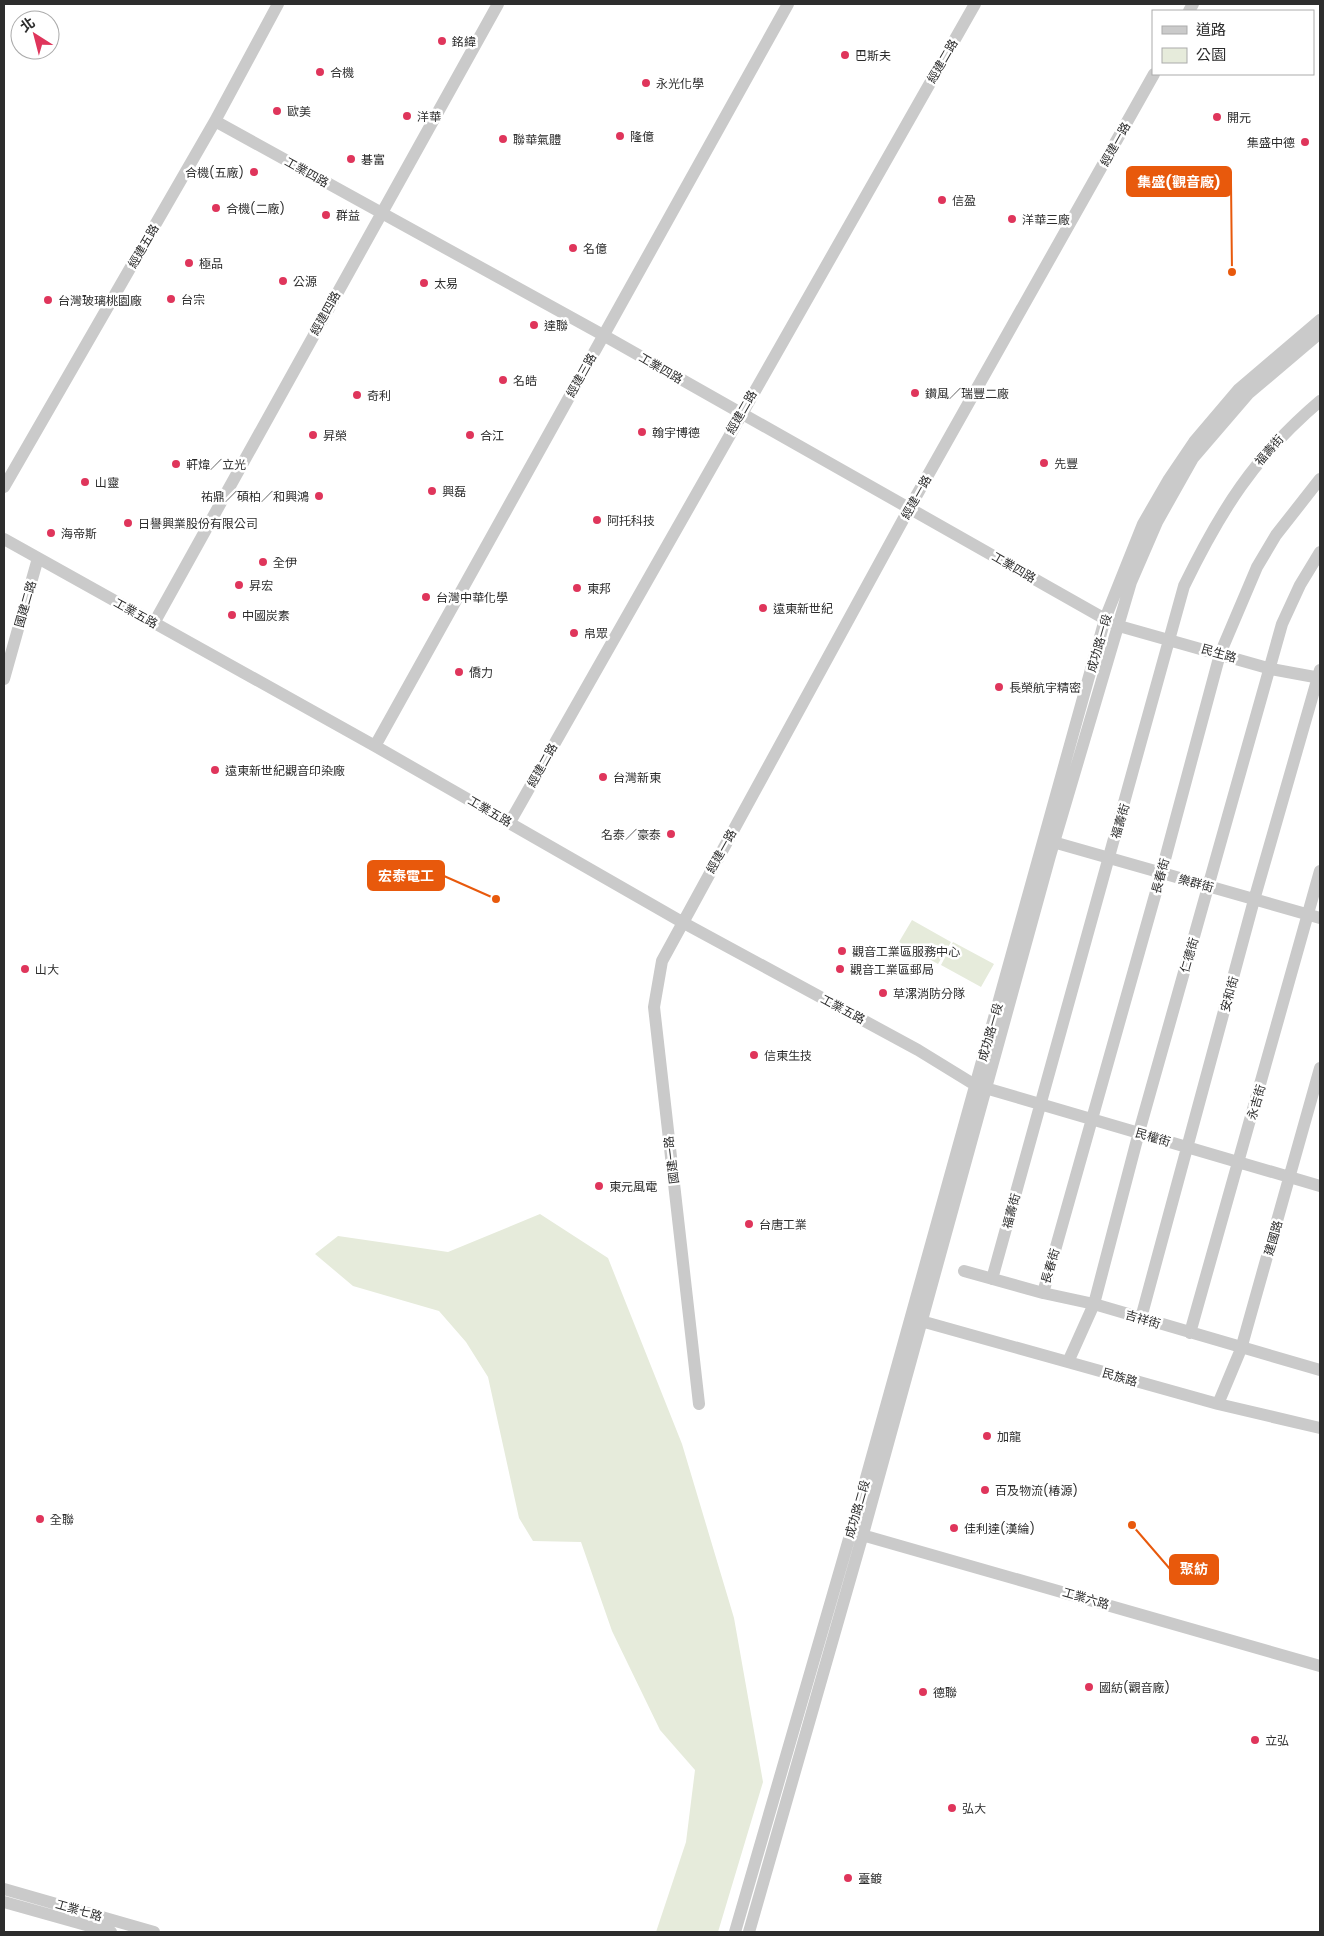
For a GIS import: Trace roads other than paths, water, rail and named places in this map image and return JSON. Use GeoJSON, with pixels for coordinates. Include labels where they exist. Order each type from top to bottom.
{"type":"FeatureCollection","features":[{"type":"Feature","properties":{"kind":"street","name":"經建五路"},"geometry":{"type":"LineString","coordinates":[[4,487],[215,121],[278,4]]}},
{"type":"Feature","properties":{"kind":"street","name":"經建四路"},"geometry":{"type":"LineString","coordinates":[[154,623],[498,4]]}},
{"type":"Feature","properties":{"kind":"street","name":"經建三路"},"geometry":{"type":"LineString","coordinates":[[375,746],[788,4]]}},
{"type":"Feature","properties":{"kind":"street","name":"經建二路"},"geometry":{"type":"LineString","coordinates":[[510,822],[740,413],[975,4]]}},
{"type":"Feature","properties":{"kind":"street","name":"經建一路"},"geometry":{"type":"LineString","coordinates":[[682,922],[910,507],[1153,75]]}},
{"type":"Feature","properties":{"kind":"street","name":"工業四路"},"geometry":{"type":"LineString","coordinates":[[215,121],[604,335],[1119,626]]}},
{"type":"Feature","properties":{"kind":"street","name":"成功路一段"},"geometry":{"type":"LineString","coordinates":[[980,1087],[1049,840],[1105,619],[1143,524],[1169,479],[1194,442],[1239,389],[1320,320]]}},
{"type":"Feature","properties":{"kind":"street","name":"成功路一段"},"geometry":{"type":"LineString","coordinates":[[1049,840],[1119,626],[1131,582],[1157,522],[1193,458],[1248,394],[1320,333]]}},
{"type":"Feature","properties":{"kind":"street","name":"福壽街"},"geometry":{"type":"LineString","coordinates":[[992,1279],[1171,639],[1184,586],[1227,506],[1247,476],[1278,439],[1320,402]]}},
{"type":"Feature","properties":{"kind":"street","name":"長春街"},"geometry":{"type":"LineString","coordinates":[[1042,1293],[1161,874],[1220,654],[1240,603],[1262,559],[1276,535],[1320,479]]}},
{"type":"Feature","properties":{"kind":"street","name":"工業五路"},"geometry":{"type":"LineString","coordinates":[[4,539],[510,822],[682,922],[918,1050],[980,1087]]}},
{"type":"Feature","properties":{"kind":"street","name":"仁德街"},"geometry":{"type":"LineString","coordinates":[[1068,1362],[1094,1304],[1139,1132],[1271,669],[1282,624],[1300,586],[1320,552]]}},
{"type":"Feature","properties":{"kind":"street","name":"國建二路"},"geometry":{"type":"LineString","coordinates":[[4,679],[38,558]]}},
{"type":"Feature","properties":{"kind":"street","name":"民生路"},"geometry":{"type":"LineString","coordinates":[[1119,626],[1171,639],[1271,669],[1319,675]]}},
{"type":"Feature","properties":{"kind":"street","name":"安和街"},"geometry":{"type":"LineString","coordinates":[[1141,1318],[1189,1147],[1254,900],[1319,675]]}},
{"type":"Feature","properties":{"kind":"street","name":"樂群街"},"geometry":{"type":"LineString","coordinates":[[1049,840],[1161,874],[1314,916]]}},
{"type":"Feature","properties":{"kind":"street","name":"永吉街"},"geometry":{"type":"LineString","coordinates":[[1190,1333],[1239,1160],[1314,916],[1320,871]]}},
{"type":"Feature","properties":{"kind":"street","name":"國建一路"},"geometry":{"type":"LineString","coordinates":[[682,922],[662,961],[654,1007],[699,1404]]}},
{"type":"Feature","properties":{"kind":"street","name":"建國路"},"geometry":{"type":"LineString","coordinates":[[1218,1404],[1241,1349],[1320,1068]]}},
{"type":"Feature","properties":{"kind":"street","name":"民權街"},"geometry":{"type":"LineString","coordinates":[[980,1087],[1239,1160],[1320,1186]]}},
{"type":"Feature","properties":{"kind":"street","name":"成功路二段"},"geometry":{"type":"LineString","coordinates":[[750,1932],[857,1533],[911,1312],[980,1087]]}},
{"type":"Feature","properties":{"kind":"street","name":"成功路二段"},"geometry":{"type":"LineString","coordinates":[[735,1932],[921,1321],[980,1087]]}},
{"type":"Feature","properties":{"kind":"street","name":"吉祥街"},"geometry":{"type":"LineString","coordinates":[[964,1271],[1042,1293],[1094,1304],[1241,1349],[1320,1370]]}},
{"type":"Feature","properties":{"kind":"street"},"geometry":{"type":"LineString","coordinates":[[911,1312],[921,1321]]}},
{"type":"Feature","properties":{"kind":"street","name":"民族路"},"geometry":{"type":"LineString","coordinates":[[921,1321],[1218,1404],[1320,1428]]}},
{"type":"Feature","properties":{"kind":"street","name":"工業六路"},"geometry":{"type":"LineString","coordinates":[[857,1533],[1320,1666]]}},
{"type":"Feature","properties":{"kind":"street","name":"工業七路"},"geometry":{"type":"LineString","coordinates":[[4,1889],[154,1932]]}},
{"type":"Feature","properties":{"kind":"street","name":"工業七路"},"geometry":{"type":"LineString","coordinates":[[4,1902],[112,1932]]}},
{"type":"Feature","properties":{"kind":"place","name":"銘緯"},"geometry":{"type":"Point","coordinates":[442,41]}},
{"type":"Feature","properties":{"kind":"place","name":"巴斯夫"},"geometry":{"type":"Point","coordinates":[845,55]}},
{"type":"Feature","properties":{"kind":"place","name":"合機"},"geometry":{"type":"Point","coordinates":[320,72]}},
{"type":"Feature","properties":{"kind":"place","name":"永光化學"},"geometry":{"type":"Point","coordinates":[646,83]}},
{"type":"Feature","properties":{"kind":"place","name":"歐美"},"geometry":{"type":"Point","coordinates":[277,111]}},
{"type":"Feature","properties":{"kind":"place","name":"洋華"},"geometry":{"type":"Point","coordinates":[407,116]}},
{"type":"Feature","properties":{"kind":"place","name":"開元"},"geometry":{"type":"Point","coordinates":[1217,117]}},
{"type":"Feature","properties":{"kind":"place","name":"隆億"},"geometry":{"type":"Point","coordinates":[620,136]}},
{"type":"Feature","properties":{"kind":"place","name":"聯華氣體"},"geometry":{"type":"Point","coordinates":[503,139]}},
{"type":"Feature","properties":{"kind":"place","name":"集盛中德"},"geometry":{"type":"Point","coordinates":[1305,142]}},
{"type":"Feature","properties":{"kind":"place","name":"碁富"},"geometry":{"type":"Point","coordinates":[351,159]}},
{"type":"Feature","properties":{"kind":"place","name":"合機(五廠)"},"geometry":{"type":"Point","coordinates":[254,172]}},
{"type":"Feature","properties":{"kind":"place","name":"信盈"},"geometry":{"type":"Point","coordinates":[942,200]}},
{"type":"Feature","properties":{"kind":"place","name":"合機(二廠)"},"geometry":{"type":"Point","coordinates":[216,208]}},
{"type":"Feature","properties":{"kind":"place","name":"群益"},"geometry":{"type":"Point","coordinates":[326,215]}},
{"type":"Feature","properties":{"kind":"place","name":"洋華三廠"},"geometry":{"type":"Point","coordinates":[1012,219]}},
{"type":"Feature","properties":{"kind":"place","name":"名億"},"geometry":{"type":"Point","coordinates":[573,248]}},
{"type":"Feature","properties":{"kind":"place","name":"極品"},"geometry":{"type":"Point","coordinates":[189,263]}},
{"type":"Feature","properties":{"kind":"place","name":"集盛(觀音廠)"},"geometry":{"type":"Point","coordinates":[1232,272]}},
{"type":"Feature","properties":{"kind":"place","name":"公源"},"geometry":{"type":"Point","coordinates":[283,281]}},
{"type":"Feature","properties":{"kind":"place","name":"太易"},"geometry":{"type":"Point","coordinates":[424,283]}},
{"type":"Feature","properties":{"kind":"place","name":"台宗"},"geometry":{"type":"Point","coordinates":[171,299]}},
{"type":"Feature","properties":{"kind":"place","name":"台灣玻璃桃園廠"},"geometry":{"type":"Point","coordinates":[48,300]}},
{"type":"Feature","properties":{"kind":"place","name":"達聯"},"geometry":{"type":"Point","coordinates":[534,325]}},
{"type":"Feature","properties":{"kind":"place","name":"名皓"},"geometry":{"type":"Point","coordinates":[503,380]}},
{"type":"Feature","properties":{"kind":"place","name":"鑽風／瑞豐二廠"},"geometry":{"type":"Point","coordinates":[915,393]}},
{"type":"Feature","properties":{"kind":"place","name":"奇利"},"geometry":{"type":"Point","coordinates":[357,395]}},
{"type":"Feature","properties":{"kind":"place","name":"翰宇博德"},"geometry":{"type":"Point","coordinates":[642,432]}},
{"type":"Feature","properties":{"kind":"place","name":"昇榮"},"geometry":{"type":"Point","coordinates":[313,435]}},
{"type":"Feature","properties":{"kind":"place","name":"合江"},"geometry":{"type":"Point","coordinates":[470,435]}},
{"type":"Feature","properties":{"kind":"place","name":"先豐"},"geometry":{"type":"Point","coordinates":[1044,463]}},
{"type":"Feature","properties":{"kind":"place","name":"軒煒／立光"},"geometry":{"type":"Point","coordinates":[176,464]}},
{"type":"Feature","properties":{"kind":"place","name":"山靈"},"geometry":{"type":"Point","coordinates":[85,482]}},
{"type":"Feature","properties":{"kind":"place","name":"興磊"},"geometry":{"type":"Point","coordinates":[432,491]}},
{"type":"Feature","properties":{"kind":"place","name":"祐鼎／碩柏／和興鴻"},"geometry":{"type":"Point","coordinates":[319,496]}},
{"type":"Feature","properties":{"kind":"place","name":"阿托科技"},"geometry":{"type":"Point","coordinates":[597,520]}},
{"type":"Feature","properties":{"kind":"place","name":"日譽興業股份有限公司"},"geometry":{"type":"Point","coordinates":[128,523]}},
{"type":"Feature","properties":{"kind":"place","name":"海帝斯"},"geometry":{"type":"Point","coordinates":[51,533]}},
{"type":"Feature","properties":{"kind":"place","name":"全伊"},"geometry":{"type":"Point","coordinates":[263,562]}},
{"type":"Feature","properties":{"kind":"place","name":"昇宏"},"geometry":{"type":"Point","coordinates":[239,585]}},
{"type":"Feature","properties":{"kind":"place","name":"東邦"},"geometry":{"type":"Point","coordinates":[577,588]}},
{"type":"Feature","properties":{"kind":"place","name":"台灣中華化學"},"geometry":{"type":"Point","coordinates":[426,597]}},
{"type":"Feature","properties":{"kind":"place","name":"遠東新世紀"},"geometry":{"type":"Point","coordinates":[763,608]}},
{"type":"Feature","properties":{"kind":"place","name":"中國炭素"},"geometry":{"type":"Point","coordinates":[232,615]}},
{"type":"Feature","properties":{"kind":"place","name":"帛眾"},"geometry":{"type":"Point","coordinates":[574,633]}},
{"type":"Feature","properties":{"kind":"place","name":"僑力"},"geometry":{"type":"Point","coordinates":[459,672]}},
{"type":"Feature","properties":{"kind":"place","name":"長榮航宇精密"},"geometry":{"type":"Point","coordinates":[999,687]}},
{"type":"Feature","properties":{"kind":"place","name":"遠東新世紀觀音印染廠"},"geometry":{"type":"Point","coordinates":[215,770]}},
{"type":"Feature","properties":{"kind":"place","name":"台灣新東"},"geometry":{"type":"Point","coordinates":[603,777]}},
{"type":"Feature","properties":{"kind":"place","name":"名泰／豪泰"},"geometry":{"type":"Point","coordinates":[671,834]}},
{"type":"Feature","properties":{"kind":"place","name":"宏泰電工"},"geometry":{"type":"Point","coordinates":[496,899]}},
{"type":"Feature","properties":{"kind":"place","name":"觀音工業區服務中心"},"geometry":{"type":"Point","coordinates":[842,951]}},
{"type":"Feature","properties":{"kind":"place","name":"山大"},"geometry":{"type":"Point","coordinates":[25,969]}},
{"type":"Feature","properties":{"kind":"place","name":"觀音工業區郵局"},"geometry":{"type":"Point","coordinates":[840,969]}},
{"type":"Feature","properties":{"kind":"place","name":"草漯消防分隊"},"geometry":{"type":"Point","coordinates":[883,993]}},
{"type":"Feature","properties":{"kind":"place","name":"信東生技"},"geometry":{"type":"Point","coordinates":[754,1055]}},
{"type":"Feature","properties":{"kind":"place","name":"東元風電"},"geometry":{"type":"Point","coordinates":[599,1186]}},
{"type":"Feature","properties":{"kind":"place","name":"台唐工業"},"geometry":{"type":"Point","coordinates":[749,1224]}},
{"type":"Feature","properties":{"kind":"place","name":"加龍"},"geometry":{"type":"Point","coordinates":[987,1436]}},
{"type":"Feature","properties":{"kind":"place","name":"百及物流(椿源)"},"geometry":{"type":"Point","coordinates":[985,1490]}},
{"type":"Feature","properties":{"kind":"place","name":"全聯"},"geometry":{"type":"Point","coordinates":[40,1519]}},
{"type":"Feature","properties":{"kind":"place","name":"聚紡"},"geometry":{"type":"Point","coordinates":[1132,1525]}},
{"type":"Feature","properties":{"kind":"place","name":"佳利達(漢綸)"},"geometry":{"type":"Point","coordinates":[954,1528]}},
{"type":"Feature","properties":{"kind":"place","name":"國紡(觀音廠)"},"geometry":{"type":"Point","coordinates":[1089,1687]}},
{"type":"Feature","properties":{"kind":"place","name":"德聯"},"geometry":{"type":"Point","coordinates":[923,1692]}},
{"type":"Feature","properties":{"kind":"place","name":"立弘"},"geometry":{"type":"Point","coordinates":[1255,1740]}},
{"type":"Feature","properties":{"kind":"place","name":"弘大"},"geometry":{"type":"Point","coordinates":[952,1808]}},
{"type":"Feature","properties":{"kind":"place","name":"臺鍍"},"geometry":{"type":"Point","coordinates":[848,1878]}}]}
